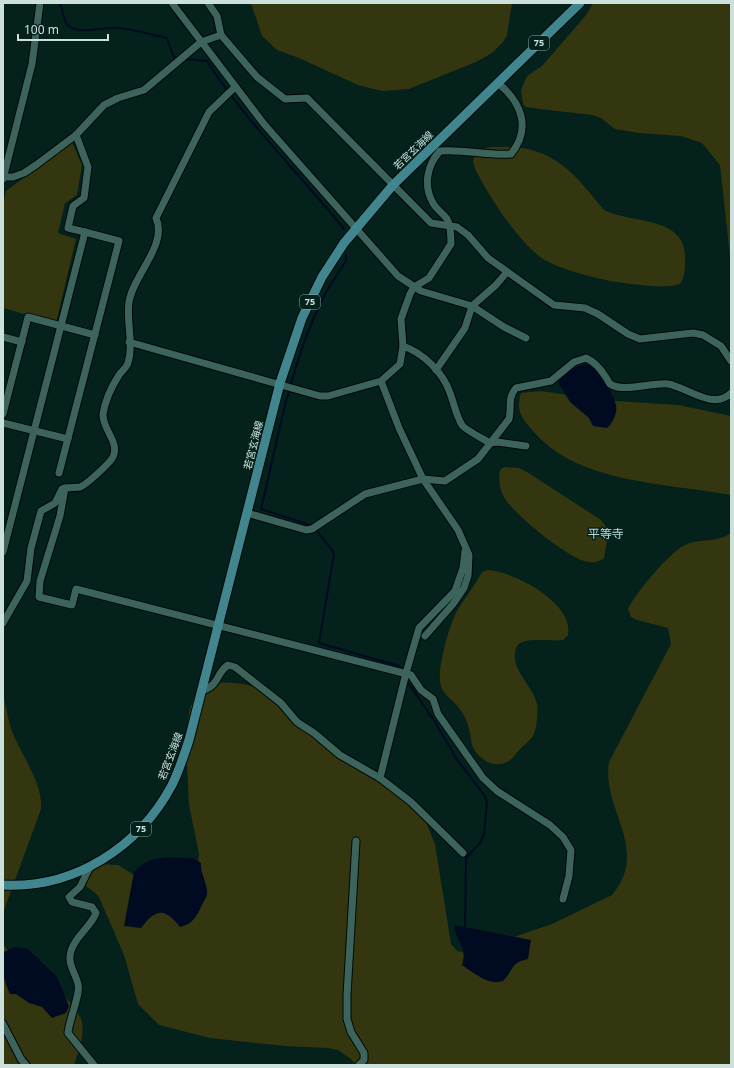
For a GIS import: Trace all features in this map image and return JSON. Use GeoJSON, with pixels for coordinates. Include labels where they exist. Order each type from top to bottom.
{"type":"FeatureCollection","features":[{"type":"Feature","properties":{"kind":"main road","name":"若宮玄海線"},"geometry":{"type":"LineString","coordinates":[[3,885],[44,882],[90,867],[126,844],[141,830],[163,801],[179,768],[202,691],[280,383],[290,349],[315,291],[330,264],[355,228],[393,185],[580,3]]}},
{"type":"Feature","properties":{"kind":"street"},"geometry":{"type":"LineString","coordinates":[[40,3],[32,64],[3,178],[13,177],[24,173],[76,135],[104,105],[118,98],[144,90],[201,42],[221,35]]}},
{"type":"Feature","properties":{"kind":"street"},"geometry":{"type":"LineString","coordinates":[[172,3],[264,124],[398,276],[414,287],[454,302],[472,306],[504,327],[526,338]]}},
{"type":"Feature","properties":{"kind":"street"},"geometry":{"type":"LineString","coordinates":[[208,3],[217,16],[221,35],[256,77],[283,98],[307,98],[431,223],[449,224],[457,227],[468,235],[488,258],[554,304],[585,308],[628,334],[640,339],[693,333],[703,335],[721,346],[731,361]]}},
{"type":"Feature","properties":{"kind":"street"},"geometry":{"type":"LineString","coordinates":[[130,342],[324,396],[381,382],[400,364],[403,346],[401,318],[414,287],[429,278],[451,244],[447,219],[433,204],[427,188],[430,167],[434,158],[440,151],[457,150],[511,154],[519,144],[523,131],[523,120],[518,106],[506,89],[498,83]]}},
{"type":"Feature","properties":{"kind":"street"},"geometry":{"type":"LineString","coordinates":[[3,623],[27,581],[31,548],[41,511],[55,503],[62,489],[80,487],[86,484],[112,458],[115,446],[104,425],[104,406],[115,383],[127,364],[130,342],[129,302],[136,282],[156,244],[160,231],[156,218],[209,112],[235,87]]}},
{"type":"Feature","properties":{"kind":"street"},"geometry":{"type":"LineString","coordinates":[[59,473],[120,241],[68,228],[73,206],[84,198],[88,167],[76,135]]}},
{"type":"Feature","properties":{"kind":"street"},"geometry":{"type":"LineString","coordinates":[[3,552],[4,540],[85,232]]}},
{"type":"Feature","properties":{"kind":"street"},"geometry":{"type":"LineString","coordinates":[[436,370],[465,328],[472,306],[496,285],[507,272]]}},
{"type":"Feature","properties":{"kind":"street"},"geometry":{"type":"LineString","coordinates":[[3,414],[28,317],[95,335]]}},
{"type":"Feature","properties":{"kind":"street"},"geometry":{"type":"LineString","coordinates":[[3,337],[22,342]]}},
{"type":"Feature","properties":{"kind":"street"},"geometry":{"type":"LineString","coordinates":[[403,346],[419,354],[436,370],[450,391],[462,426],[490,444],[497,442],[526,446]]}},
{"type":"Feature","properties":{"kind":"street"},"geometry":{"type":"LineString","coordinates":[[247,513],[306,530],[312,529],[366,494],[423,479],[446,481],[478,459],[509,419],[511,413],[509,399],[516,388],[551,381],[574,362],[586,358],[594,362],[610,384],[622,387],[668,384],[700,397],[717,399],[726,398],[731,393]]}},
{"type":"Feature","properties":{"kind":"street"},"geometry":{"type":"LineString","coordinates":[[381,382],[399,428],[423,479],[465,543],[469,554],[469,566],[464,588],[453,604],[425,636]]}},
{"type":"Feature","properties":{"kind":"street"},"geometry":{"type":"LineString","coordinates":[[3,423],[68,439]]}},
{"type":"Feature","properties":{"kind":"street"},"geometry":{"type":"LineString","coordinates":[[65,488],[60,516],[40,581],[39,597],[72,605],[76,589],[411,675],[421,690],[433,699],[438,714],[483,778],[497,791],[550,824],[564,837],[571,850],[569,876],[563,899]]}},
{"type":"Feature","properties":{"kind":"street"},"geometry":{"type":"LineString","coordinates":[[380,778],[406,673],[419,628],[455,591],[463,568],[465,543]]}},
{"type":"Feature","properties":{"kind":"street"},"geometry":{"type":"LineString","coordinates":[[202,691],[216,682],[224,667],[231,664],[281,703],[297,722],[314,733],[340,755],[380,778],[411,802],[463,853]]}},
{"type":"Feature","properties":{"kind":"street"},"geometry":{"type":"LineString","coordinates":[[356,841],[347,1003],[351,1032],[364,1053],[364,1060],[359,1065]]}},
{"type":"Feature","properties":{"kind":"street"},"geometry":{"type":"LineString","coordinates":[[90,867],[84,880],[69,897],[72,902],[92,907],[96,912],[94,919],[75,942],[70,951],[70,962],[78,985],[76,1001],[70,1019],[68,1033],[94,1065]]}},
{"type":"Feature","properties":{"kind":"street"},"geometry":{"type":"LineString","coordinates":[[3,1024],[21,1059],[26,1065]]}},
{"type":"Feature","properties":{"kind":"green space"},"geometry":{"type":"Polygon","coordinates":[[[251,3],[512,3],[507,35],[503,42],[492,53],[476,62],[409,89],[382,91],[358,85],[299,58],[277,50],[262,36],[251,3]]]}},
{"type":"Feature","properties":{"kind":"green space"},"geometry":{"type":"Polygon","coordinates":[[[593,3],[731,3],[731,266],[720,165],[702,143],[681,136],[639,133],[615,129],[601,118],[592,115],[526,107],[523,104],[521,90],[527,76],[542,66],[587,14],[593,3]]]}},
{"type":"Feature","properties":{"kind":"green space"},"geometry":{"type":"Polygon","coordinates":[[[72,142],[82,165],[77,195],[65,203],[58,233],[76,239],[56,323],[3,308],[3,204],[6,191],[72,142]]]}},
{"type":"Feature","properties":{"kind":"green space"},"geometry":{"type":"Polygon","coordinates":[[[491,147],[518,147],[536,151],[548,156],[578,179],[603,209],[614,214],[655,223],[667,228],[677,235],[683,245],[685,260],[684,276],[680,284],[656,286],[610,281],[574,272],[543,259],[524,242],[514,230],[486,190],[479,177],[473,160],[479,150],[491,147]]]}},
{"type":"Feature","properties":{"kind":"green space"},"geometry":{"type":"Polygon","coordinates":[[[541,391],[600,400],[678,405],[731,416],[731,495],[625,478],[574,462],[552,448],[533,431],[525,422],[521,414],[519,405],[521,393],[541,391]]]}},
{"type":"Feature","properties":{"kind":"green space"},"geometry":{"type":"Polygon","coordinates":[[[504,467],[519,468],[527,472],[601,520],[609,531],[604,558],[597,562],[592,562],[576,558],[541,534],[509,504],[504,497],[499,477],[500,470],[504,467]]]}},
{"type":"Feature","properties":{"kind":"green space"},"geometry":{"type":"Polygon","coordinates":[[[731,533],[731,1065],[356,1065],[351,1059],[338,1050],[210,1038],[159,1025],[138,1004],[124,955],[99,897],[82,883],[79,879],[77,869],[82,863],[118,865],[137,877],[196,881],[199,854],[189,805],[186,746],[189,711],[197,691],[204,683],[245,684],[267,692],[322,744],[383,777],[406,793],[422,812],[435,844],[451,944],[457,951],[467,953],[552,924],[612,895],[623,878],[627,861],[626,845],[608,780],[609,762],[671,644],[668,628],[637,620],[631,617],[628,609],[632,601],[656,571],[665,561],[683,546],[690,543],[722,538],[731,533]]]}},
{"type":"Feature","properties":{"kind":"green space"},"geometry":{"type":"Polygon","coordinates":[[[488,570],[513,576],[540,591],[562,612],[567,623],[568,635],[563,640],[531,640],[520,643],[517,646],[515,661],[518,669],[535,697],[537,704],[537,721],[536,728],[530,740],[511,759],[501,764],[489,763],[475,751],[472,746],[469,729],[464,715],[458,706],[443,691],[440,680],[444,649],[454,617],[482,572],[488,570]]]}},
{"type":"Feature","properties":{"kind":"green space"},"geometry":{"type":"Polygon","coordinates":[[[3,696],[11,729],[36,781],[41,800],[41,809],[3,913],[3,696]]]}},
{"type":"Feature","properties":{"kind":"green space"},"geometry":{"type":"Polygon","coordinates":[[[3,944],[9,952],[39,974],[60,992],[76,1010],[81,1019],[83,1030],[74,1065],[3,1065],[3,944]]]}},
{"type":"Feature","properties":{"kind":"water"},"geometry":{"type":"Polygon","coordinates":[[[588,364],[597,371],[605,382],[616,405],[614,418],[607,428],[593,426],[589,418],[570,402],[558,382],[571,370],[588,364]]]}},
{"type":"Feature","properties":{"kind":"water"},"geometry":{"type":"Polygon","coordinates":[[[170,857],[194,858],[201,863],[207,894],[199,911],[189,924],[180,927],[169,916],[160,913],[151,917],[141,928],[124,926],[134,872],[140,866],[154,859],[170,857]]]}},
{"type":"Feature","properties":{"kind":"water"},"geometry":{"type":"Polygon","coordinates":[[[454,925],[531,940],[528,959],[515,965],[503,981],[492,982],[482,978],[462,965],[464,953],[463,948],[455,931],[454,925]]]}},
{"type":"Feature","properties":{"kind":"water"},"geometry":{"type":"Polygon","coordinates":[[[15,947],[28,949],[57,977],[69,1006],[66,1013],[52,1018],[42,1007],[29,1003],[16,994],[10,994],[3,974],[2,963],[4,952],[15,947]]]}},
{"type":"Feature","properties":{"kind":"waterway"},"geometry":{"type":"LineString","coordinates":[[59,3],[65,21],[74,29],[85,30],[122,28],[167,38],[173,56],[179,58]]}},
{"type":"Feature","properties":{"kind":"waterway"},"geometry":{"type":"LineString","coordinates":[[183,59],[207,61],[222,83],[256,126],[344,229]]}},
{"type":"Feature","properties":{"kind":"waterway"},"geometry":{"type":"LineString","coordinates":[[346,255],[346,261],[322,300],[301,350],[279,429],[261,509],[313,526],[334,554],[319,643],[399,666],[401,670]]}},
{"type":"Feature","properties":{"kind":"waterway"},"geometry":{"type":"LineString","coordinates":[[407,681],[435,722],[456,758],[485,796],[487,804],[484,834],[480,843],[466,858],[465,928]]}},
{"type":"Feature","properties":{"kind":"district","name":"平等寺"},"geometry":{"type":"Point","coordinates":[606,534]}}]}
